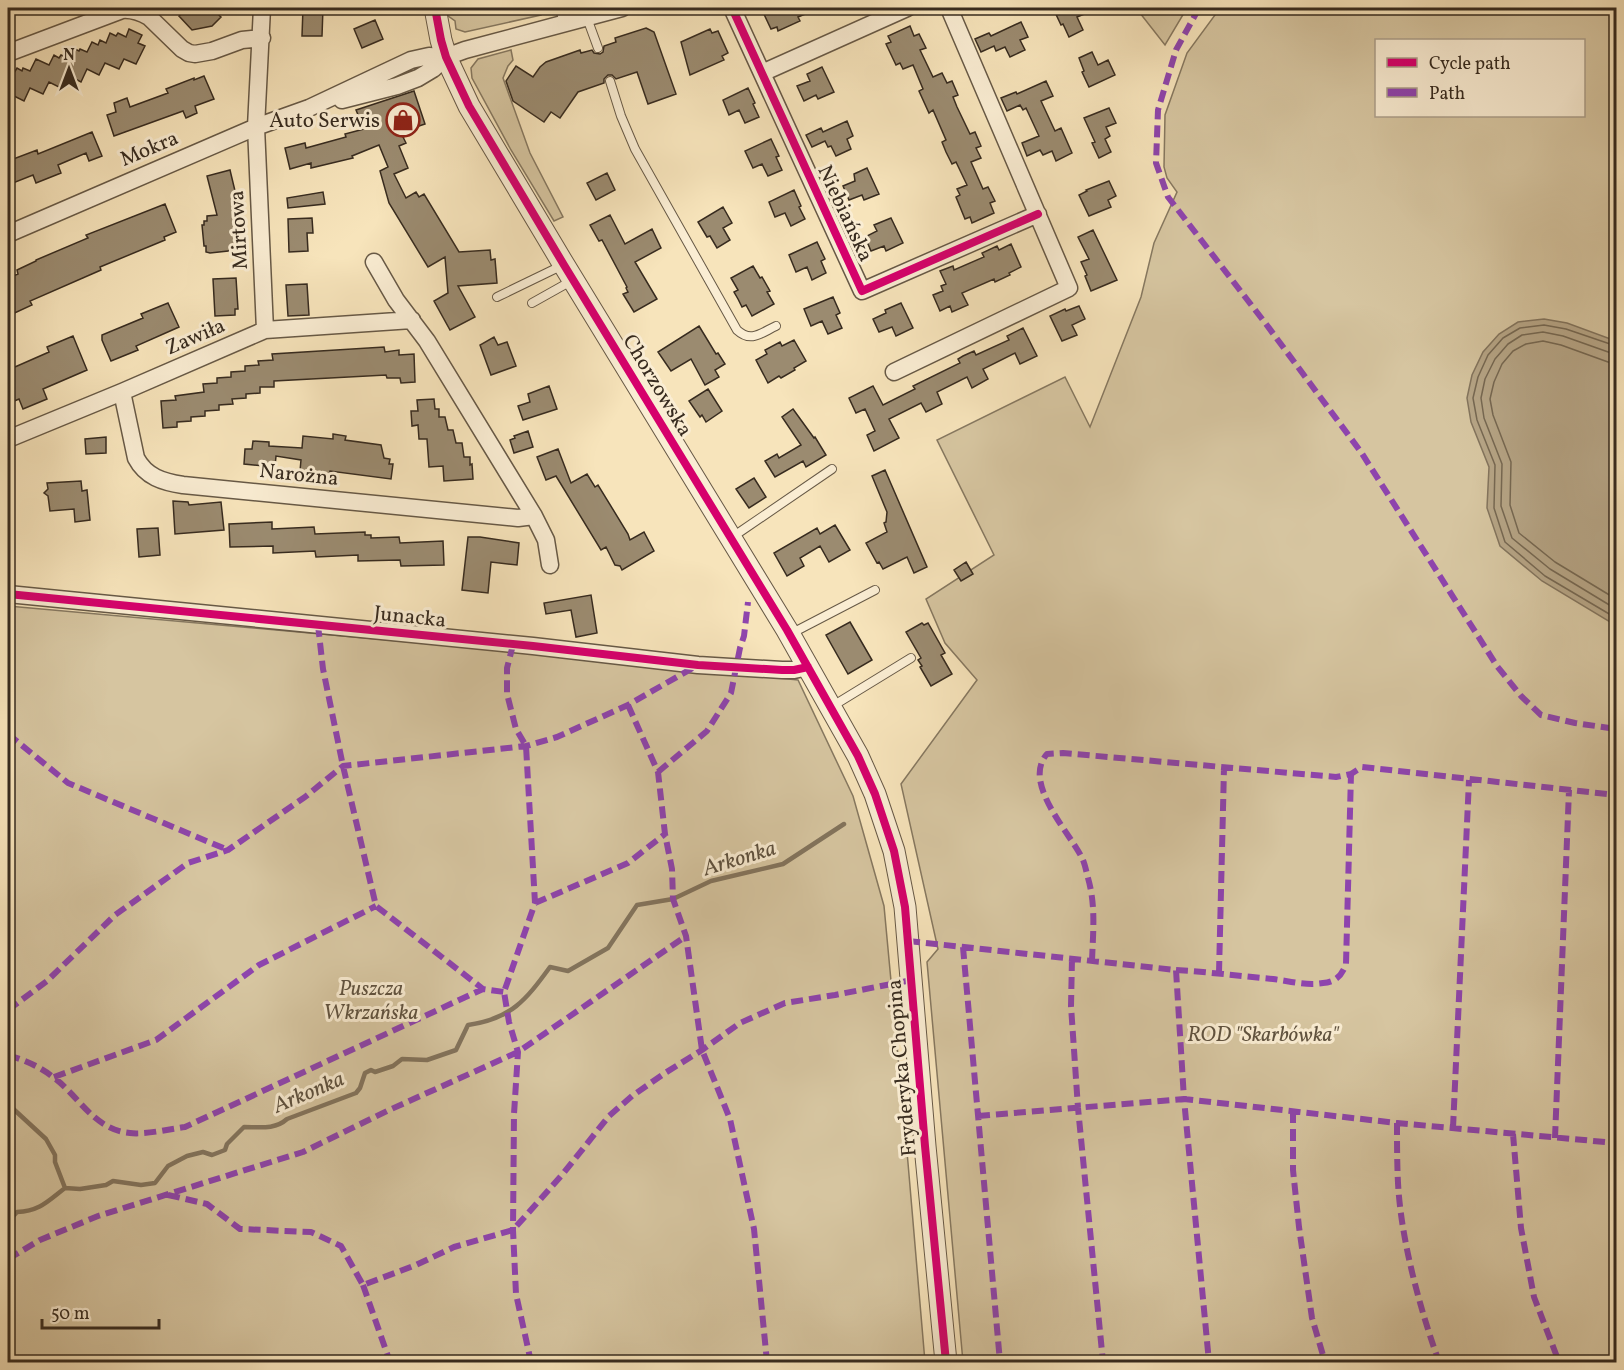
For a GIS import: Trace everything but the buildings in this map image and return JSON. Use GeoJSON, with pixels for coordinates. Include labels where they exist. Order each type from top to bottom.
{"type":"FeatureCollection","features":[{"type":"Feature","properties":{"kind":"street","name":"Mirtowa"},"geometry":{"type":"LineString","coordinates":[[262,8],[256,127],[266,330]]}},
{"type":"Feature","properties":{"kind":"street","name":"Chorzowska"},"geometry":{"type":"LineString","coordinates":[[435,8],[446,57],[469,106],[808,667],[867,775]]}},
{"type":"Feature","properties":{"kind":"street","name":"Mokra"},"geometry":{"type":"LineString","coordinates":[[8,234],[256,127],[309,108],[411,60],[429,56],[446,57],[562,15],[588,18],[622,8]]}},
{"type":"Feature","properties":{"kind":"street","name":"Niebiańska"},"geometry":{"type":"LineString","coordinates":[[732,8],[862,291],[1038,214]]}},
{"type":"Feature","properties":{"kind":"street"},"geometry":{"type":"LineString","coordinates":[[762,73],[907,8]]}},
{"type":"Feature","properties":{"kind":"street"},"geometry":{"type":"LineString","coordinates":[[894,372],[1069,288],[949,8]]}},
{"type":"Feature","properties":{"kind":"street"},"geometry":{"type":"LineString","coordinates":[[8,53],[90,15],[122,10],[151,12],[182,49],[189,53],[212,51],[242,40],[262,38]]}},
{"type":"Feature","properties":{"kind":"street"},"geometry":{"type":"LineString","coordinates":[[374,262],[396,300],[428,341],[534,516],[546,540],[550,565]]}},
{"type":"Feature","properties":{"kind":"street","name":"Zawiła"},"geometry":{"type":"LineString","coordinates":[[8,439],[266,330],[412,320]]}},
{"type":"Feature","properties":{"kind":"street","name":"Narożna"},"geometry":{"type":"LineString","coordinates":[[122,392],[136,458],[140,466],[157,479],[183,485],[518,518],[534,516]]}},
{"type":"Feature","properties":{"kind":"street","name":"Junacka"},"geometry":{"type":"LineString","coordinates":[[8,594],[533,646],[698,665],[782,670],[808,667]]}},
{"type":"Feature","properties":{"kind":"street","name":"Fryderyka Chopina"},"geometry":{"type":"LineString","coordinates":[[867,775],[889,833],[904,898],[946,1362]]}},
{"type":"Feature","properties":{"kind":"lane"},"geometry":{"type":"LineString","coordinates":[[588,18],[598,48]]}},
{"type":"Feature","properties":{"kind":"lane"},"geometry":{"type":"LineString","coordinates":[[610,81],[635,149],[737,330],[742,335],[754,337],[776,326]]}},
{"type":"Feature","properties":{"kind":"lane"},"geometry":{"type":"LineString","coordinates":[[497,297],[568,272]]}},
{"type":"Feature","properties":{"kind":"lane"},"geometry":{"type":"LineString","coordinates":[[532,303],[568,272]]}},
{"type":"Feature","properties":{"kind":"lane"},"geometry":{"type":"LineString","coordinates":[[731,538],[832,469]]}},
{"type":"Feature","properties":{"kind":"lane"},"geometry":{"type":"LineString","coordinates":[[798,630],[875,590]]}},
{"type":"Feature","properties":{"kind":"lane"},"geometry":{"type":"LineString","coordinates":[[831,707],[911,658]]}},
{"type":"Feature","properties":{"kind":"green space"},"geometry":{"type":"Polygon","coordinates":[[[443,8],[544,8],[545,11],[541,15],[465,32],[456,29],[455,21],[444,13],[443,8]]]}},
{"type":"Feature","properties":{"kind":"green space"},"geometry":{"type":"Polygon","coordinates":[[[1136,8],[1187,8],[1165,45],[1136,8]]]}},
{"type":"Feature","properties":{"kind":"green space","name":"ROD \"Skarbówka\""},"geometry":{"type":"Polygon","coordinates":[[[1219,8],[1616,8],[1616,1362],[963,1362],[927,962],[938,949],[901,784],[977,680],[945,643],[926,599],[994,555],[937,440],[1065,377],[1090,427],[1141,297],[1154,243],[1177,192],[1167,178],[1164,167],[1165,115],[1187,53],[1219,8]]]}},
{"type":"Feature","properties":{"kind":"green space"},"geometry":{"type":"Polygon","coordinates":[[[511,50],[513,60],[503,78],[530,153],[563,217],[554,221],[511,150],[472,78],[471,68],[478,59],[511,50]]]}},
{"type":"Feature","properties":{"kind":"green space","name":"Puszcza Wkrzańska"},"geometry":{"type":"Polygon","coordinates":[[[8,606],[533,653],[798,680],[853,796],[884,906],[925,1362],[8,1362],[8,606]]]}},
{"type":"Feature","properties":{"kind":"water"},"geometry":{"type":"Polygon","coordinates":[[[1544,319],[1567,323],[1616,341],[1616,628],[1612,623],[1542,581],[1500,546],[1487,508],[1489,467],[1471,422],[1467,398],[1472,375],[1483,352],[1499,334],[1518,322],[1544,319]]]}},
{"type":"Feature","properties":{"kind":"waterway","name":"Arkonka"},"geometry":{"type":"LineString","coordinates":[[8,1222],[17,1212],[32,1210],[65,1188],[80,1189],[106,1185],[113,1181],[141,1185],[155,1183],[168,1166],[187,1156],[203,1152],[212,1155],[225,1150],[227,1144],[244,1127],[277,1125],[287,1119],[356,1093],[365,1073],[371,1070],[375,1072],[393,1066],[402,1059],[427,1060],[456,1050],[468,1025],[507,1013],[525,998],[550,967],[568,971],[608,948],[637,905],[673,899],[711,881],[783,864],[844,824]]}},
{"type":"Feature","properties":{"kind":"waterway"},"geometry":{"type":"LineString","coordinates":[[8,1104],[46,1139],[55,1155],[55,1162],[65,1188]]}},
{"type":"Feature","properties":{"kind":"marked path"},"geometry":{"type":"LineString","coordinates":[[1199,8],[1176,50],[1158,110],[1156,163],[1168,197],[1361,452],[1497,666],[1521,696],[1541,715],[1616,729]]}},
{"type":"Feature","properties":{"kind":"marked path"},"geometry":{"type":"LineString","coordinates":[[658,772],[707,731],[731,693],[744,636],[748,602]]}},
{"type":"Feature","properties":{"kind":"marked path"},"geometry":{"type":"LineString","coordinates":[[318,625],[323,669],[343,766],[376,906],[483,989]]}},
{"type":"Feature","properties":{"kind":"marked path"},"geometry":{"type":"LineString","coordinates":[[513,645],[507,668],[507,694],[516,729],[526,746],[535,903],[504,992],[509,1022],[518,1052],[514,1114],[513,1230],[516,1294],[531,1362]]}},
{"type":"Feature","properties":{"kind":"marked path"},"geometry":{"type":"LineString","coordinates":[[8,1010],[47,981],[115,915],[188,863],[228,850],[305,797],[343,766],[526,746],[557,737],[628,705],[696,666]]}},
{"type":"Feature","properties":{"kind":"marked path"},"geometry":{"type":"LineString","coordinates":[[628,705],[658,772],[665,834],[672,869],[673,899],[686,936],[702,1050],[730,1119],[754,1229],[767,1362]]}},
{"type":"Feature","properties":{"kind":"marked path"},"geometry":{"type":"LineString","coordinates":[[8,734],[68,783],[228,850]]}},
{"type":"Feature","properties":{"kind":"marked path"},"geometry":{"type":"LineString","coordinates":[[1092,961],[1091,888],[1082,859],[1043,792],[1040,778],[1041,765],[1047,754],[1063,753],[1336,777],[1351,774],[1362,767],[1616,795]]}},
{"type":"Feature","properties":{"kind":"marked path"},"geometry":{"type":"LineString","coordinates":[[1219,973],[1224,768]]}},
{"type":"Feature","properties":{"kind":"marked path"},"geometry":{"type":"LineString","coordinates":[[1176,970],[1311,984],[1332,981],[1340,975],[1346,964],[1351,774]]}},
{"type":"Feature","properties":{"kind":"marked path"},"geometry":{"type":"LineString","coordinates":[[1453,1128],[1469,780]]}},
{"type":"Feature","properties":{"kind":"marked path"},"geometry":{"type":"LineString","coordinates":[[1555,1138],[1569,790]]}},
{"type":"Feature","properties":{"kind":"marked path"},"geometry":{"type":"LineString","coordinates":[[535,903],[628,863],[665,834]]}},
{"type":"Feature","properties":{"kind":"marked path"},"geometry":{"type":"LineString","coordinates":[[54,1077],[156,1040],[259,965],[376,906]]}},
{"type":"Feature","properties":{"kind":"marked path"},"geometry":{"type":"LineString","coordinates":[[8,1259],[40,1240],[98,1216],[303,1152],[518,1052],[686,936]]}},
{"type":"Feature","properties":{"kind":"marked path"},"geometry":{"type":"LineString","coordinates":[[908,941],[1176,970],[1184,1099],[1397,1123],[1616,1143]]}},
{"type":"Feature","properties":{"kind":"marked path"},"geometry":{"type":"LineString","coordinates":[[963,947],[1000,1362]]}},
{"type":"Feature","properties":{"kind":"marked path"},"geometry":{"type":"LineString","coordinates":[[1072,959],[1071,1006],[1078,1108],[1103,1362]]}},
{"type":"Feature","properties":{"kind":"marked path"},"geometry":{"type":"LineString","coordinates":[[168,1195],[207,1204],[240,1229],[311,1232],[341,1246],[363,1285],[416,1265],[454,1247],[513,1230],[562,1175],[609,1116],[632,1096],[740,1023],[785,1003],[912,980]]}},
{"type":"Feature","properties":{"kind":"marked path"},"geometry":{"type":"LineString","coordinates":[[8,1055],[48,1073],[106,1126],[117,1131],[149,1133],[185,1127],[483,989],[504,992]]}},
{"type":"Feature","properties":{"kind":"marked path"},"geometry":{"type":"LineString","coordinates":[[978,1116],[1184,1099],[1209,1362]]}},
{"type":"Feature","properties":{"kind":"marked path"},"geometry":{"type":"LineString","coordinates":[[1293,1111],[1293,1170],[1299,1227],[1312,1318],[1325,1362]]}},
{"type":"Feature","properties":{"kind":"marked path"},"geometry":{"type":"LineString","coordinates":[[1397,1123],[1398,1183],[1407,1251],[1418,1297],[1439,1362]]}},
{"type":"Feature","properties":{"kind":"marked path"},"geometry":{"type":"LineString","coordinates":[[1513,1134],[1521,1228],[1534,1297],[1559,1362]]}},
{"type":"Feature","properties":{"kind":"marked path"},"geometry":{"type":"LineString","coordinates":[[363,1285],[390,1362]]}},
{"type":"Feature","properties":{"kind":"cycle path"},"geometry":{"type":"LineString","coordinates":[[435,8],[446,57],[469,106],[787,630],[858,756],[875,794],[894,851],[905,907],[946,1362]]}},
{"type":"Feature","properties":{"kind":"cycle path"},"geometry":{"type":"LineString","coordinates":[[732,8],[862,291],[1038,214]]}},
{"type":"Feature","properties":{"kind":"cycle path"},"geometry":{"type":"LineString","coordinates":[[8,594],[533,646],[698,665],[782,670],[808,667]]}},
{"type":"Feature","properties":{"kind":"place","name":"Auto Serwis"},"geometry":{"type":"Point","coordinates":[403,120]}}]}
